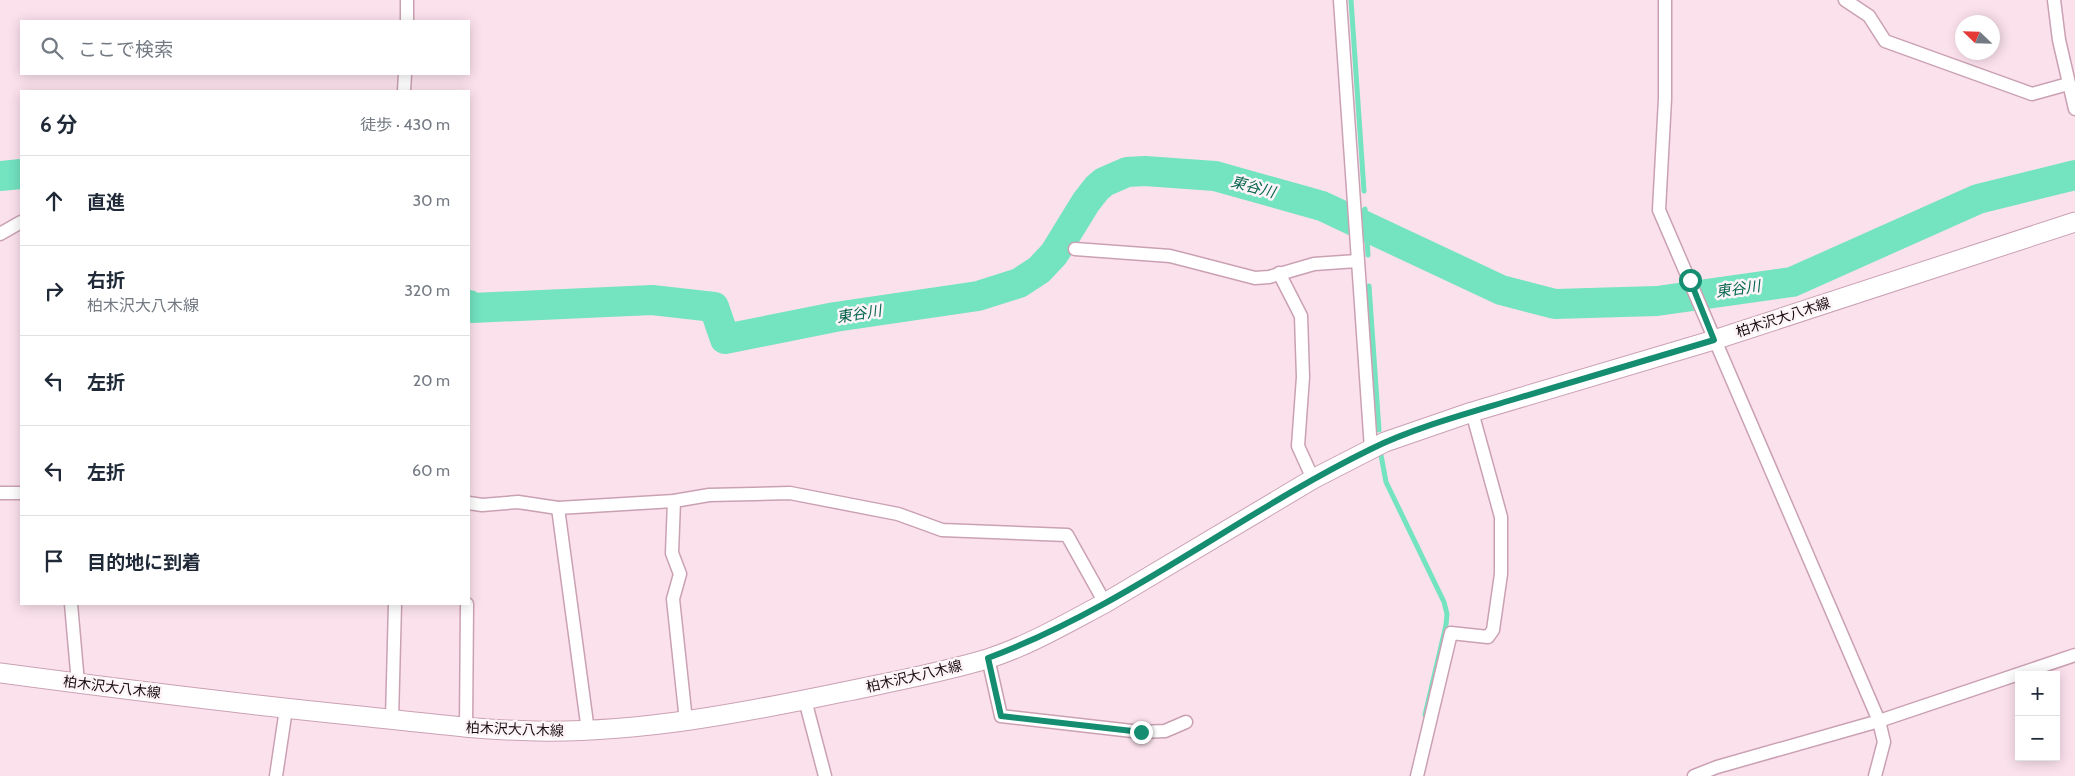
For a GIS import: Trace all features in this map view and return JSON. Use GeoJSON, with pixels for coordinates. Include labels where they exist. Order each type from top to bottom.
{"type":"FeatureCollection","features":[{"type":"Feature","properties":{"kind":"main road","name":"柏木沢大八木線"},"geometry":{"type":"LineString","coordinates":[[0,673],[286,709],[466,728],[533,731],[588,731],[686,721],[804,700],[923,675],[1006,652],[1105,604],[1313,479],[1371,449],[1472,412],[1714,340],[2075,222]]}},
{"type":"Feature","properties":{"kind":"street"},"geometry":{"type":"LineString","coordinates":[[407,0],[407,20]]}},
{"type":"Feature","properties":{"kind":"street"},"geometry":{"type":"LineString","coordinates":[[1340,0],[1371,449]]}},
{"type":"Feature","properties":{"kind":"street"},"geometry":{"type":"LineString","coordinates":[[1665,0],[1665,99],[1659,210],[1879,721],[1884,742],[1875,776]]}},
{"type":"Feature","properties":{"kind":"street"},"geometry":{"type":"LineString","coordinates":[[1845,0],[1869,16],[1885,41],[2032,94],[2068,84]]}},
{"type":"Feature","properties":{"kind":"street"},"geometry":{"type":"LineString","coordinates":[[2054,0],[2059,40],[2075,109]]}},
{"type":"Feature","properties":{"kind":"street"},"geometry":{"type":"LineString","coordinates":[[404,90],[405,75]]}},
{"type":"Feature","properties":{"kind":"street"},"geometry":{"type":"LineString","coordinates":[[0,234],[20,223]]}},
{"type":"Feature","properties":{"kind":"street"},"geometry":{"type":"LineString","coordinates":[[1075,249],[1170,256],[1255,278],[1268,277],[1314,264],[1357,256]]}},
{"type":"Feature","properties":{"kind":"street"},"geometry":{"type":"LineString","coordinates":[[1279,273],[1300,316],[1303,377],[1298,446],[1313,479]]}},
{"type":"Feature","properties":{"kind":"street"},"geometry":{"type":"LineString","coordinates":[[1417,776],[1451,633],[1482,638],[1488,637],[1493,630],[1501,574],[1501,517],[1472,412]]}},
{"type":"Feature","properties":{"kind":"street"},"geometry":{"type":"LineString","coordinates":[[0,493],[20,493]]}},
{"type":"Feature","properties":{"kind":"street"},"geometry":{"type":"LineString","coordinates":[[470,504],[518,502],[558,508],[674,501],[709,495],[790,493],[898,514],[942,530],[1067,535],[1105,604]]}},
{"type":"Feature","properties":{"kind":"street"},"geometry":{"type":"LineString","coordinates":[[674,501],[672,553],[680,574],[673,599],[686,721]]}},
{"type":"Feature","properties":{"kind":"street"},"geometry":{"type":"LineString","coordinates":[[558,508],[588,731]]}},
{"type":"Feature","properties":{"kind":"street"},"geometry":{"type":"LineString","coordinates":[[71,605],[78,684]]}},
{"type":"Feature","properties":{"kind":"street"},"geometry":{"type":"LineString","coordinates":[[392,719],[395,605]]}},
{"type":"Feature","properties":{"kind":"street"},"geometry":{"type":"LineString","coordinates":[[466,728],[467,605]]}},
{"type":"Feature","properties":{"kind":"street"},"geometry":{"type":"LineString","coordinates":[[1694,776],[1717,767],[1879,721],[2075,655]]}},
{"type":"Feature","properties":{"kind":"street"},"geometry":{"type":"LineString","coordinates":[[988,658],[1001,716],[1141,732],[1165,731],[1186,722]]}},
{"type":"Feature","properties":{"kind":"street"},"geometry":{"type":"LineString","coordinates":[[804,700],[825,776]]}},
{"type":"Feature","properties":{"kind":"street"},"geometry":{"type":"LineString","coordinates":[[276,776],[286,709]]}},
{"type":"Feature","properties":{"kind":"waterway"},"geometry":{"type":"LineString","coordinates":[[1351,0],[1364,191]]}},
{"type":"Feature","properties":{"kind":"waterway","name":"東谷川"},"geometry":{"type":"LineString","coordinates":[[470,306],[472,308],[652,300],[714,307],[725,339],[835,317],[978,296],[1019,283],[1039,270],[1054,254],[1086,202],[1104,182],[1127,172],[1145,171],[1215,176],[1322,206],[1501,290],[1555,304],[1657,301],[1792,282],[1978,199],[2075,175]]}},
{"type":"Feature","properties":{"kind":"waterway","name":"東谷川"},"geometry":{"type":"LineString","coordinates":[[0,176],[20,174]]}},
{"type":"Feature","properties":{"kind":"waterway","name":"東谷川"},"geometry":{"type":"LineString","coordinates":[[1365,209],[1368,255]]}},
{"type":"Feature","properties":{"kind":"waterway"},"geometry":{"type":"LineString","coordinates":[[1369,286],[1379,430]]}},
{"type":"Feature","properties":{"kind":"waterway"},"geometry":{"type":"LineString","coordinates":[[1381,455],[1386,482],[1444,602],[1447,614],[1425,715]]}},
{"type":"Feature","properties":{"kind":"route"},"geometry":{"type":"LineString","coordinates":[[1141,732],[1001,716],[988,658],[1006,652],[1105,604],[1313,479],[1385,442],[1472,412],[1714,340],[1690,280]]}}]}
